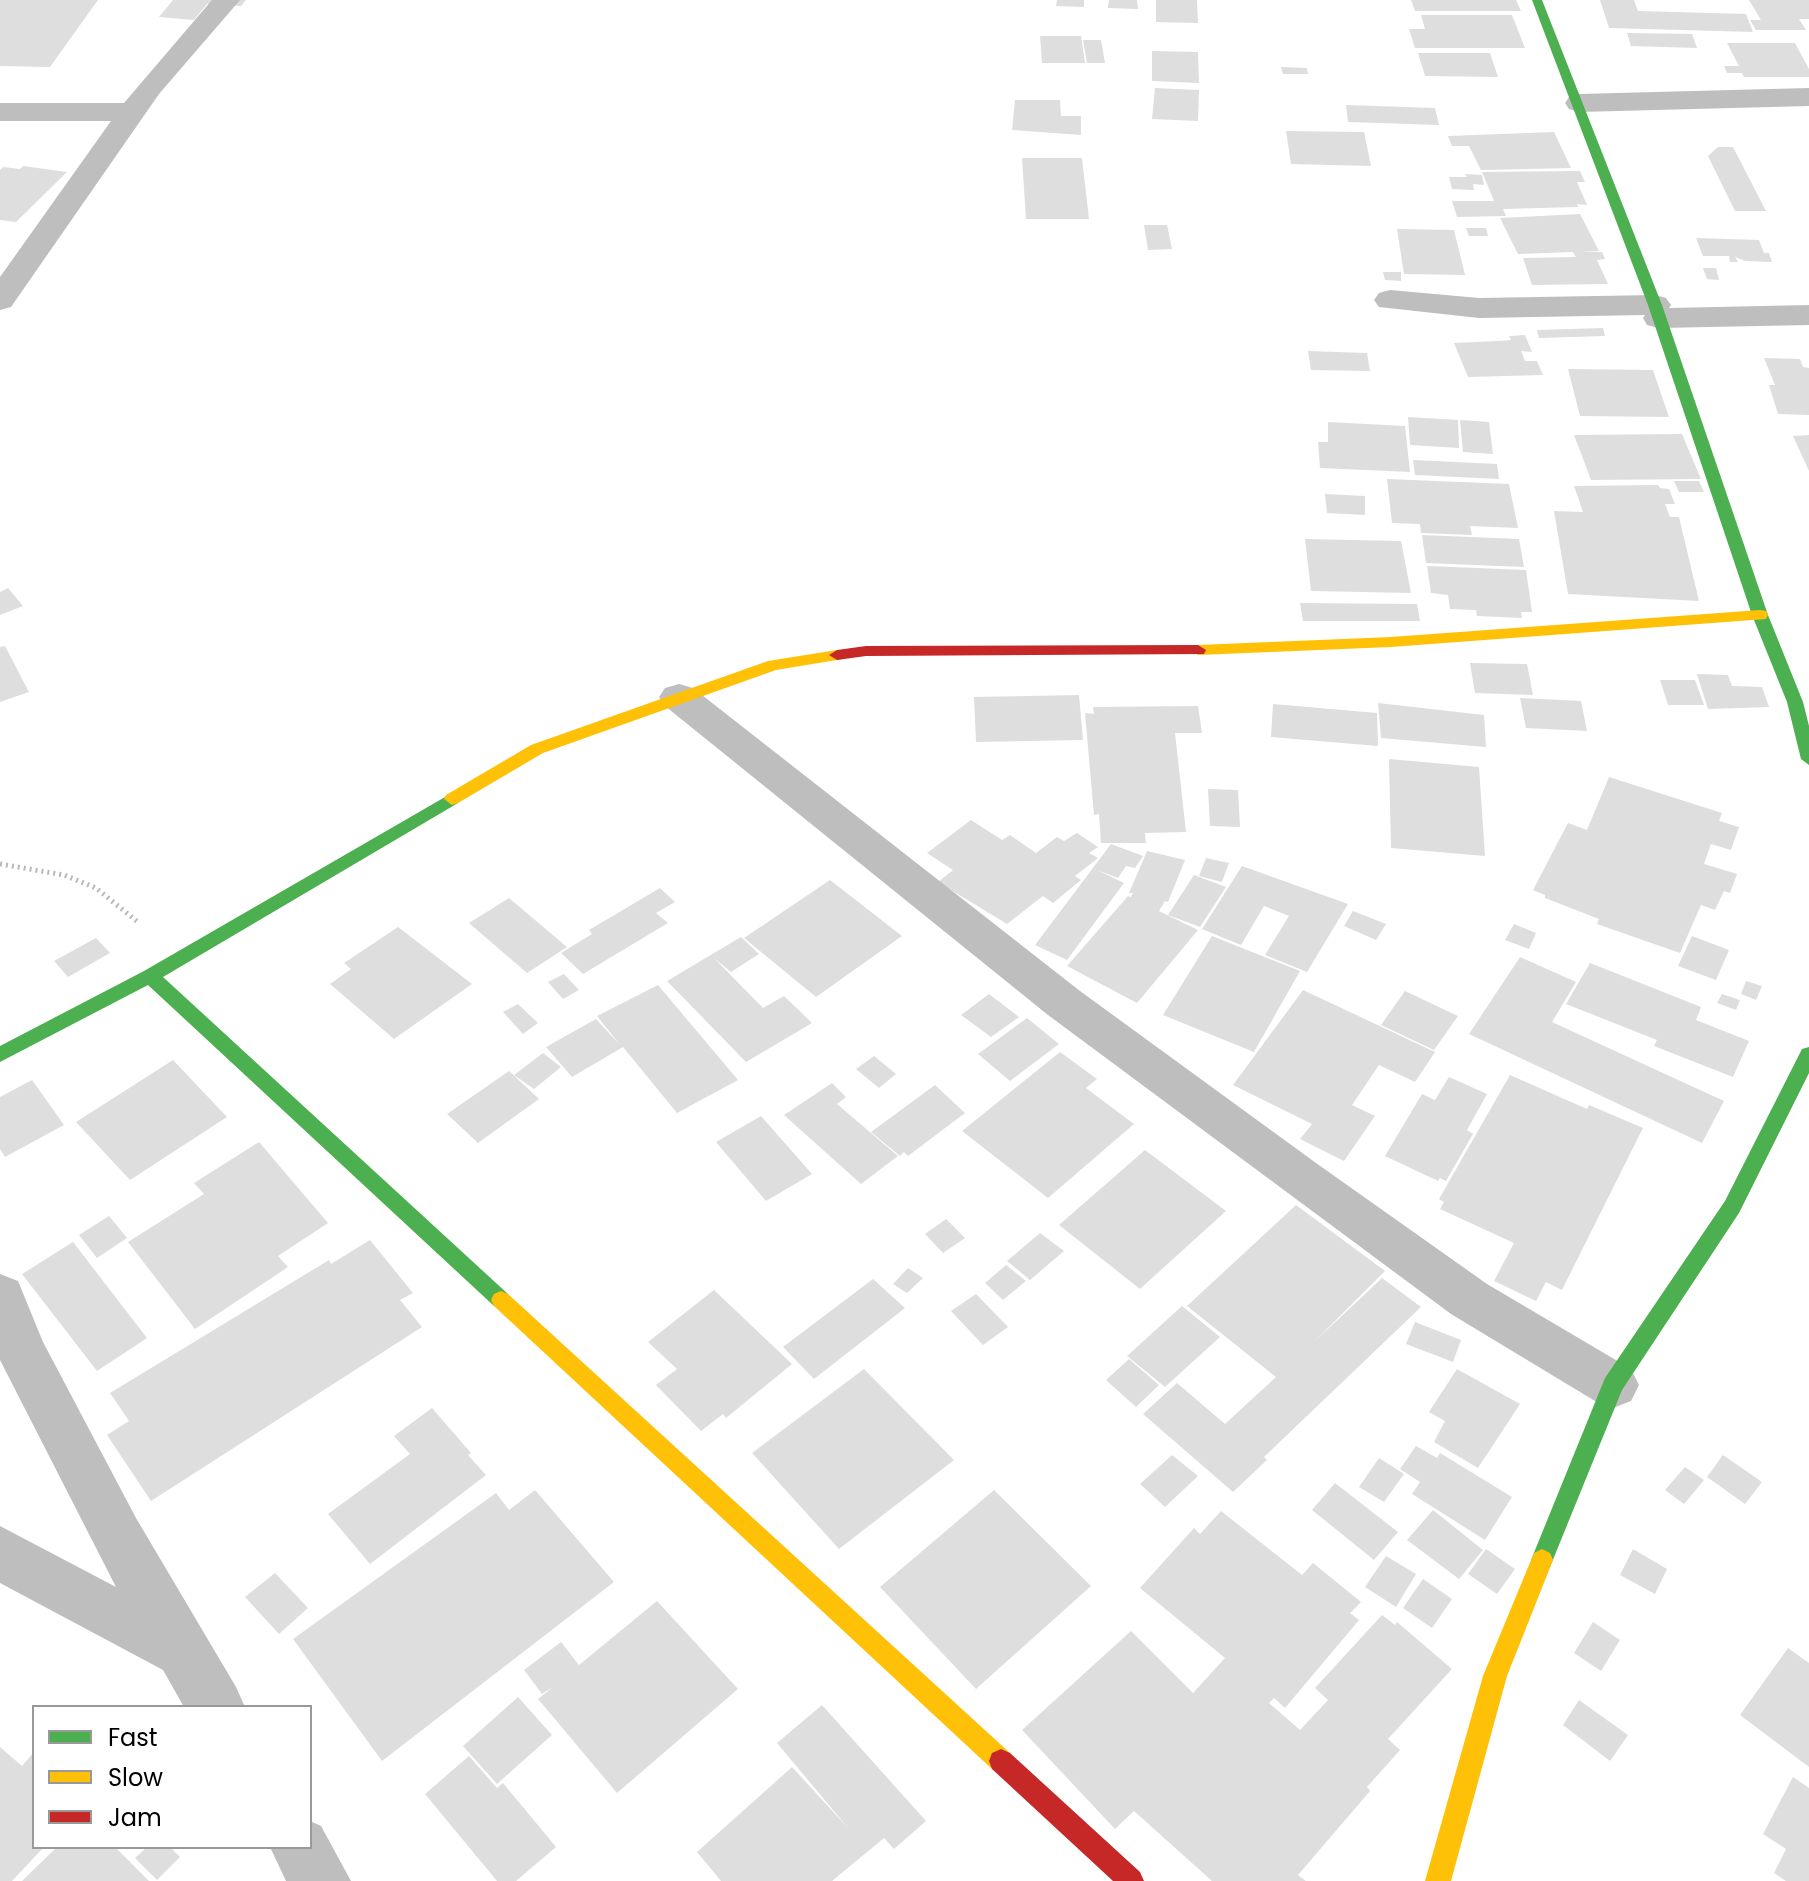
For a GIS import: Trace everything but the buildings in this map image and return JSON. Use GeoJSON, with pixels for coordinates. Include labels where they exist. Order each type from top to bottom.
{"type":"FeatureCollection","features":[{"type":"Feature","properties":{"kind":"street"},"geometry":{"type":"LineString","coordinates":[[0,300],[149,88],[227,0]]}},
{"type":"Feature","properties":{"kind":"street"},"geometry":{"type":"LineString","coordinates":[[1537,0],[1657,311],[1760,615],[1795,702],[1809,759]]}},
{"type":"Feature","properties":{"kind":"street"},"geometry":{"type":"LineString","coordinates":[[1579,103],[1809,97]]}},
{"type":"Feature","properties":{"kind":"street"},"geometry":{"type":"LineString","coordinates":[[0,112],[133,112]]}},
{"type":"Feature","properties":{"kind":"street"},"geometry":{"type":"LineString","coordinates":[[1390,300],[1479,308],[1809,315]]}},
{"type":"Feature","properties":{"kind":"street"},"geometry":{"type":"LineString","coordinates":[[0,1055],[150,976],[537,749],[774,665],[866,651],[1232,649],[1391,642],[1760,615]]}},
{"type":"Feature","properties":{"kind":"street"},"geometry":{"type":"LineString","coordinates":[[679,697],[1064,1003],[1287,1168],[1469,1299],[1613,1385]]}},
{"type":"Feature","properties":{"kind":"street"},"geometry":{"type":"LineString","coordinates":[[150,976],[1131,1881]]}},
{"type":"Feature","properties":{"kind":"street"},"geometry":{"type":"LineString","coordinates":[[1438,1881],[1495,1676],[1613,1385],[1732,1207],[1809,1054]]}},
{"type":"Feature","properties":{"kind":"street"},"geometry":{"type":"LineString","coordinates":[[0,1296],[20,1348],[117,1536],[215,1705]]}},
{"type":"Feature","properties":{"kind":"street"},"geometry":{"type":"LineString","coordinates":[[0,1552],[40,1577],[182,1650]]}},
{"type":"Feature","properties":{"kind":"street"},"geometry":{"type":"LineString","coordinates":[[301,1849],[320,1881]]}},
{"type":"Feature","properties":{"kind":"path"},"geometry":{"type":"LineString","coordinates":[[0,864],[64,875],[96,888],[182,957]]}},
{"type":"Feature","properties":{"kind":"traffic: fast"},"geometry":{"type":"LineString","coordinates":[[1537,0],[1655,305],[1760,615],[1795,702],[1809,759]]}},
{"type":"Feature","properties":{"kind":"traffic: fast"},"geometry":{"type":"LineString","coordinates":[[0,1055],[150,976],[452,799]]}},
{"type":"Feature","properties":{"kind":"traffic: fast"},"geometry":{"type":"LineString","coordinates":[[150,976],[501,1300]]}},
{"type":"Feature","properties":{"kind":"traffic: fast"},"geometry":{"type":"LineString","coordinates":[[1542,1560],[1613,1385],[1732,1207],[1809,1054]]}},
{"type":"Feature","properties":{"kind":"traffic: slow"},"geometry":{"type":"LineString","coordinates":[[1198,650],[1391,642],[1760,615]]}},
{"type":"Feature","properties":{"kind":"traffic: slow"},"geometry":{"type":"LineString","coordinates":[[452,799],[537,749],[774,665],[837,655]]}},
{"type":"Feature","properties":{"kind":"traffic: slow"},"geometry":{"type":"LineString","coordinates":[[501,1300],[1001,1761]]}},
{"type":"Feature","properties":{"kind":"traffic: slow"},"geometry":{"type":"LineString","coordinates":[[1438,1881],[1495,1676],[1542,1560]]}},
{"type":"Feature","properties":{"kind":"traffic: jam"},"geometry":{"type":"LineString","coordinates":[[837,655],[866,651],[1198,650]]}},
{"type":"Feature","properties":{"kind":"traffic: jam"},"geometry":{"type":"LineString","coordinates":[[1001,1761],[1131,1881]]}}]}
